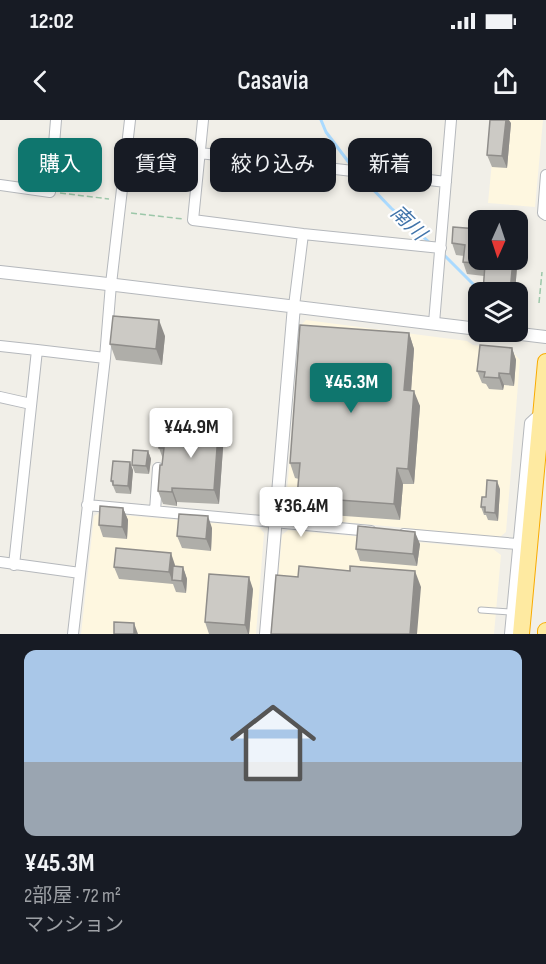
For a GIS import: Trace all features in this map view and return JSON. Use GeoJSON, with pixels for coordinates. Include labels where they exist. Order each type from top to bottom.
{"type":"FeatureCollection","features":[{"type":"Feature","properties":{"kind":"highway"},"geometry":{"type":"LineString","coordinates":[[521,634],[546,362]]}},
{"type":"Feature","properties":{"kind":"street"},"geometry":{"type":"LineString","coordinates":[[54,138],[56,120]]}},
{"type":"Feature","properties":{"kind":"street"},"geometry":{"type":"LineString","coordinates":[[73,634],[130,120]]}},
{"type":"Feature","properties":{"kind":"street"},"geometry":{"type":"LineString","coordinates":[[203,120],[193,220],[441,248]]}},
{"type":"Feature","properties":{"kind":"street"},"geometry":{"type":"LineString","coordinates":[[434,323],[451,120]]}},
{"type":"Feature","properties":{"kind":"street"},"geometry":{"type":"LineString","coordinates":[[200,153],[446,182]]}},
{"type":"Feature","properties":{"kind":"street"},"geometry":{"type":"LineString","coordinates":[[546,175],[543,213],[546,215]]}},
{"type":"Feature","properties":{"kind":"street"},"geometry":{"type":"LineString","coordinates":[[0,185],[18,188]]}},
{"type":"Feature","properties":{"kind":"street"},"geometry":{"type":"LineString","coordinates":[[266,634],[294,306],[303,234]]}},
{"type":"Feature","properties":{"kind":"street"},"geometry":{"type":"LineString","coordinates":[[0,272],[468,327]]}},
{"type":"Feature","properties":{"kind":"street"},"geometry":{"type":"LineString","coordinates":[[0,346],[105,358]]}},
{"type":"Feature","properties":{"kind":"street"},"geometry":{"type":"LineString","coordinates":[[14,565],[37,350]]}},
{"type":"Feature","properties":{"kind":"street"},"geometry":{"type":"LineString","coordinates":[[0,397],[31,404]]}},
{"type":"Feature","properties":{"kind":"street"},"geometry":{"type":"LineString","coordinates":[[510,634],[530,423],[541,413]]}},
{"type":"Feature","properties":{"kind":"street"},"geometry":{"type":"LineString","coordinates":[[155,511],[158,468]]}},
{"type":"Feature","properties":{"kind":"street"},"geometry":{"type":"LineString","coordinates":[[87,505],[382,532]]}},
{"type":"Feature","properties":{"kind":"street"},"geometry":{"type":"LineString","coordinates":[[394,533],[517,544]]}},
{"type":"Feature","properties":{"kind":"street"},"geometry":{"type":"LineString","coordinates":[[0,562],[80,573]]}},
{"type":"Feature","properties":{"kind":"lane"},"geometry":{"type":"LineString","coordinates":[[481,610],[511,612]]}},
{"type":"Feature","properties":{"kind":"path"},"geometry":{"type":"LineString","coordinates":[[50,192],[111,199]]}},
{"type":"Feature","properties":{"kind":"path"},"geometry":{"type":"LineString","coordinates":[[119,212],[193,220]]}},
{"type":"Feature","properties":{"kind":"path"},"geometry":{"type":"LineString","coordinates":[[539,303],[542,272]]}},
{"type":"Feature","properties":{"kind":"shaded area"},"geometry":{"type":"Polygon","coordinates":[[[496,120],[543,120],[535,207],[488,203],[496,120]]]}},
{"type":"Feature","properties":{"kind":"shaded area"},"geometry":{"type":"Polygon","coordinates":[[[306,320],[467,341],[473,345],[511,350],[520,360],[506,532],[500,537],[291,517],[285,512],[302,324],[306,320]]]}},
{"type":"Feature","properties":{"kind":"shaded area"},"geometry":{"type":"Polygon","coordinates":[[[99,513],[259,527],[264,533],[256,634],[81,634],[94,516],[99,513]]]}},
{"type":"Feature","properties":{"kind":"shaded area"},"geometry":{"type":"Polygon","coordinates":[[[288,530],[493,549],[501,555],[494,634],[273,634],[282,535],[288,530]]]}},
{"type":"Feature","properties":{"kind":"building"},"geometry":{"type":"Polygon","coordinates":[[[490,120],[506,120],[502,156],[487,155],[490,120]]]}},
{"type":"Feature","properties":{"kind":"building"},"geometry":{"type":"Polygon","coordinates":[[[453,227],[468,228],[468,262],[463,262],[465,245],[452,243],[453,227]]]}},
{"type":"Feature","properties":{"kind":"building"},"geometry":{"type":"Polygon","coordinates":[[[485,270],[512,270],[511,282],[484,282],[485,270]]]}},
{"type":"Feature","properties":{"kind":"building"},"geometry":{"type":"Polygon","coordinates":[[[113,316],[159,320],[156,349],[110,344],[113,316]]]}},
{"type":"Feature","properties":{"kind":"building"},"geometry":{"type":"Polygon","coordinates":[[[300,325],[409,333],[404,390],[414,391],[408,469],[397,468],[394,504],[297,497],[300,463],[290,463],[300,325]]]}},
{"type":"Feature","properties":{"kind":"building"},"geometry":{"type":"Polygon","coordinates":[[[480,345],[512,348],[510,374],[499,373],[499,378],[484,377],[485,372],[477,371],[480,345]]]}},
{"type":"Feature","properties":{"kind":"building"},"geometry":{"type":"Polygon","coordinates":[[[190,418],[219,420],[214,490],[172,488],[172,492],[158,491],[164,448],[159,448],[160,439],[189,443],[190,418]]]}},
{"type":"Feature","properties":{"kind":"building"},"geometry":{"type":"Polygon","coordinates":[[[133,450],[148,451],[146,466],[132,465],[133,450]]]}},
{"type":"Feature","properties":{"kind":"building"},"geometry":{"type":"Polygon","coordinates":[[[113,461],[130,462],[128,486],[113,485],[111,481],[113,461]]]}},
{"type":"Feature","properties":{"kind":"building"},"geometry":{"type":"Polygon","coordinates":[[[487,480],[497,481],[495,513],[485,512],[485,507],[481,507],[482,497],[486,497],[487,480]]]}},
{"type":"Feature","properties":{"kind":"building"},"geometry":{"type":"Polygon","coordinates":[[[100,506],[123,508],[122,527],[99,525],[100,506]]]}},
{"type":"Feature","properties":{"kind":"building"},"geometry":{"type":"Polygon","coordinates":[[[179,514],[208,516],[206,539],[177,536],[179,514]]]}},
{"type":"Feature","properties":{"kind":"building"},"geometry":{"type":"Polygon","coordinates":[[[358,526],[415,532],[413,554],[356,549],[358,526]]]}},
{"type":"Feature","properties":{"kind":"building"},"geometry":{"type":"Polygon","coordinates":[[[116,548],[171,553],[169,572],[114,567],[116,548]]]}},
{"type":"Feature","properties":{"kind":"building"},"geometry":{"type":"Polygon","coordinates":[[[173,566],[183,567],[182,581],[172,580],[173,566]]]}},
{"type":"Feature","properties":{"kind":"building"},"geometry":{"type":"Polygon","coordinates":[[[299,566],[350,571],[350,566],[415,571],[410,634],[271,634],[276,575],[298,577],[299,566]]]}},
{"type":"Feature","properties":{"kind":"building"},"geometry":{"type":"Polygon","coordinates":[[[209,574],[249,577],[245,625],[205,622],[209,574]]]}},
{"type":"Feature","properties":{"kind":"building"},"geometry":{"type":"Polygon","coordinates":[[[114,622],[134,623],[134,634],[114,634],[114,622]]]}},
{"type":"Feature","properties":{"kind":"waterway","name":"南川"},"geometry":{"type":"LineString","coordinates":[[321,120],[326,132],[348,161]]}},
{"type":"Feature","properties":{"kind":"waterway","name":"南川"},"geometry":{"type":"LineString","coordinates":[[375,192],[430,243]]}},
{"type":"Feature","properties":{"kind":"waterway","name":"南川"},"geometry":{"type":"LineString","coordinates":[[444,255],[471,282]]}}]}
